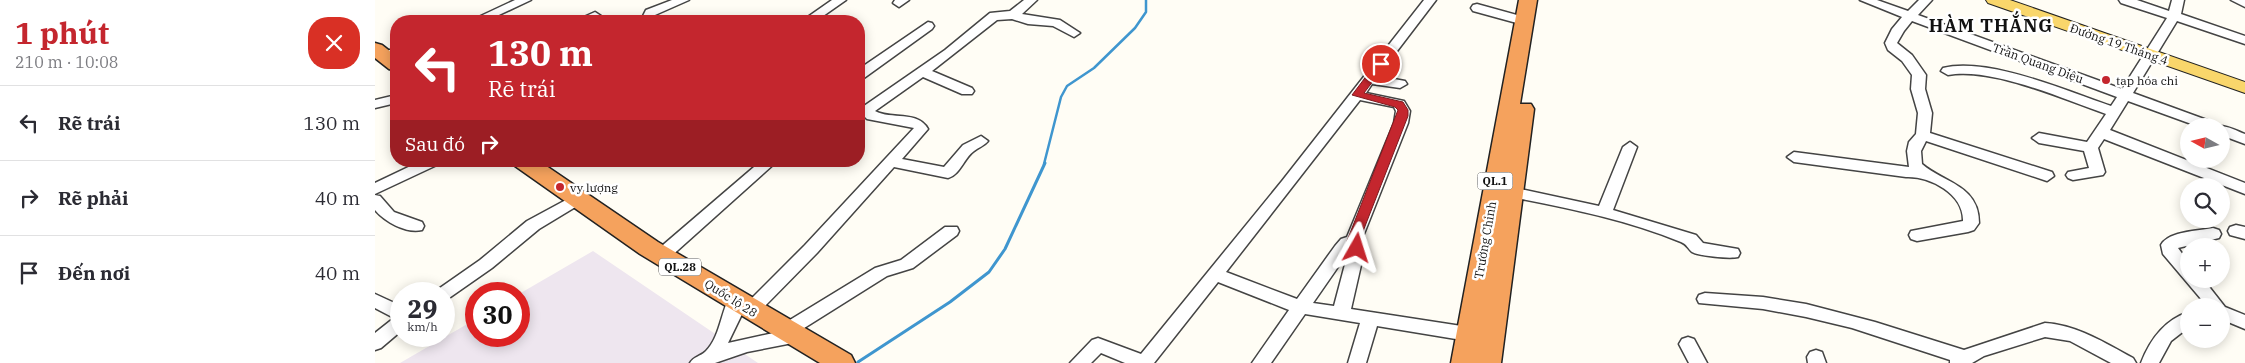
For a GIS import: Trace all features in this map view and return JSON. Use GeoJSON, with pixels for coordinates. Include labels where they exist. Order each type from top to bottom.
{"type":"FeatureCollection","features":[{"type":"Feature","properties":{"kind":"highway","name":"Trường Chinh"},"geometry":{"type":"LineString","coordinates":[[1488,363],[1540,0]]}},
{"type":"Feature","properties":{"kind":"highway","name":"Trường Chinh"},"geometry":{"type":"LineString","coordinates":[[1464,363],[1467,334],[1526,11]]}},
{"type":"Feature","properties":{"kind":"highway","name":"Quốc lộ 28"},"geometry":{"type":"LineString","coordinates":[[532,167],[661,256],[842,363]]}},
{"type":"Feature","properties":{"kind":"main road","name":"Đường 19 Tháng 4"},"geometry":{"type":"LineString","coordinates":[[1994,0],[2245,88]]}},
{"type":"Feature","properties":{"kind":"street"},"geometry":{"type":"LineString","coordinates":[[490,15],[525,0]]}},
{"type":"Feature","properties":{"kind":"street"},"geometry":{"type":"LineString","coordinates":[[649,15],[650,13],[683,0]]}},
{"type":"Feature","properties":{"kind":"street"},"geometry":{"type":"LineString","coordinates":[[817,15],[840,0]]}},
{"type":"Feature","properties":{"kind":"street"},"geometry":{"type":"LineString","coordinates":[[1013,15],[1031,0]]}},
{"type":"Feature","properties":{"kind":"street"},"geometry":{"type":"LineString","coordinates":[[1079,363],[1098,345],[1144,363],[1430,0]]}},
{"type":"Feature","properties":{"kind":"street","name":"Trần Quang Diệu"},"geometry":{"type":"LineString","coordinates":[[1866,0],[2188,118]]}},
{"type":"Feature","properties":{"kind":"street"},"geometry":{"type":"LineString","coordinates":[[1917,235],[1967,226],[1971,223],[1973,216],[1962,197],[1916,165],[1913,154],[1916,142],[1923,136],[1925,113],[1918,89],[1919,75],[1907,58],[1891,45],[1898,29],[1926,0]]}},
{"type":"Feature","properties":{"kind":"street"},"geometry":{"type":"LineString","coordinates":[[2125,0],[2245,40]]}},
{"type":"Feature","properties":{"kind":"street"},"geometry":{"type":"LineString","coordinates":[[2090,147],[2103,133],[2123,94],[2174,16],[2178,0]]}},
{"type":"Feature","properties":{"kind":"street"},"geometry":{"type":"LineString","coordinates":[[2237,0],[2245,2]]}},
{"type":"Feature","properties":{"kind":"street"},"geometry":{"type":"LineString","coordinates":[[1477,8],[1526,11]]}},
{"type":"Feature","properties":{"kind":"street"},"geometry":{"type":"LineString","coordinates":[[705,359],[728,328],[736,310],[811,249],[921,127],[918,123],[872,116],[868,113],[865,105],[951,53],[991,18],[999,15],[1013,15],[1028,20],[1056,23],[1075,33]]}},
{"type":"Feature","properties":{"kind":"street"},"geometry":{"type":"LineString","coordinates":[[865,71],[928,26]]}},
{"type":"Feature","properties":{"kind":"street"},"geometry":{"type":"LineString","coordinates":[[1948,71],[1959,69],[2018,78],[2113,112]]}},
{"type":"Feature","properties":{"kind":"street"},"geometry":{"type":"LineString","coordinates":[[922,72],[967,91]]}},
{"type":"Feature","properties":{"kind":"street"},"geometry":{"type":"LineString","coordinates":[[1369,79],[1400,84]]}},
{"type":"Feature","properties":{"kind":"street"},"geometry":{"type":"LineString","coordinates":[[1261,363],[1344,246],[1353,241],[1401,124],[1403,110],[1399,104],[1357,95]]}},
{"type":"Feature","properties":{"kind":"street"},"geometry":{"type":"LineString","coordinates":[[375,104],[390,100]]}},
{"type":"Feature","properties":{"kind":"street"},"geometry":{"type":"LineString","coordinates":[[2103,133],[2245,189]]}},
{"type":"Feature","properties":{"kind":"street"},"geometry":{"type":"LineString","coordinates":[[2230,133],[2245,139]]}},
{"type":"Feature","properties":{"kind":"street"},"geometry":{"type":"LineString","coordinates":[[1923,136],[2047,176]]}},
{"type":"Feature","properties":{"kind":"street"},"geometry":{"type":"LineString","coordinates":[[2039,138],[2090,147]]}},
{"type":"Feature","properties":{"kind":"street"},"geometry":{"type":"LineString","coordinates":[[891,162],[948,173],[968,148],[981,141]]}},
{"type":"Feature","properties":{"kind":"street"},"geometry":{"type":"LineString","coordinates":[[1604,212],[1630,147]]}},
{"type":"Feature","properties":{"kind":"street"},"geometry":{"type":"LineString","coordinates":[[2073,174],[2098,172],[2090,147]]}},
{"type":"Feature","properties":{"kind":"street"},"geometry":{"type":"LineString","coordinates":[[1795,158],[1906,172],[1923,171]]}},
{"type":"Feature","properties":{"kind":"street"},"geometry":{"type":"LineString","coordinates":[[375,189],[421,167]]}},
{"type":"Feature","properties":{"kind":"street"},"geometry":{"type":"LineString","coordinates":[[661,256],[764,167]]}},
{"type":"Feature","properties":{"kind":"street"},"geometry":{"type":"LineString","coordinates":[[1511,192],[1604,212],[1682,236],[1692,240],[1698,248],[1732,253]]}},
{"type":"Feature","properties":{"kind":"street"},"geometry":{"type":"LineString","coordinates":[[455,286],[486,264],[533,225],[577,199]]}},
{"type":"Feature","properties":{"kind":"street"},"geometry":{"type":"LineString","coordinates":[[375,200],[389,216],[416,226]]}},
{"type":"Feature","properties":{"kind":"street"},"geometry":{"type":"LineString","coordinates":[[705,359],[792,333],[881,272],[907,264],[951,231]]}},
{"type":"Feature","properties":{"kind":"street"},"geometry":{"type":"LineString","coordinates":[[2192,238],[2213,234]]}},
{"type":"Feature","properties":{"kind":"street"},"geometry":{"type":"LineString","coordinates":[[1341,314],[1356,252],[1357,244],[1353,241]]}},
{"type":"Feature","properties":{"kind":"street"},"geometry":{"type":"LineString","coordinates":[[2180,241],[2169,245],[2171,254],[2180,264]]}},
{"type":"Feature","properties":{"kind":"street"},"geometry":{"type":"LineString","coordinates":[[1215,274],[1299,307],[1467,334]]}},
{"type":"Feature","properties":{"kind":"street"},"geometry":{"type":"LineString","coordinates":[[2201,288],[2210,298]]}},
{"type":"Feature","properties":{"kind":"street"},"geometry":{"type":"LineString","coordinates":[[1705,299],[1755,302],[1839,318],[1961,360],[1978,351],[2053,329],[2066,333],[2127,363]]}},
{"type":"Feature","properties":{"kind":"street"},"geometry":{"type":"LineString","coordinates":[[375,300],[390,308]]}},
{"type":"Feature","properties":{"kind":"street"},"geometry":{"type":"LineString","coordinates":[[2230,314],[2245,322]]}},
{"type":"Feature","properties":{"kind":"street"},"geometry":{"type":"LineString","coordinates":[[1357,363],[1370,319]]}},
{"type":"Feature","properties":{"kind":"street"},"geometry":{"type":"LineString","coordinates":[[2150,363],[2155,350],[2171,329],[2180,324]]}},
{"type":"Feature","properties":{"kind":"street"},"geometry":{"type":"LineString","coordinates":[[375,343],[390,331]]}},
{"type":"Feature","properties":{"kind":"street"},"geometry":{"type":"LineString","coordinates":[[1688,344],[1698,363]]}},
{"type":"Feature","properties":{"kind":"shaded area"},"geometry":{"type":"Polygon","coordinates":[[[593,251],[758,363],[400,363],[428,347],[455,347],[455,331],[465,325],[465,347],[530,347],[530,288],[593,251]]]}},
{"type":"Feature","properties":{"kind":"waterway"},"geometry":{"type":"LineString","coordinates":[[1044,164],[1061,97],[1067,86],[1094,68],[1135,28],[1146,12],[1146,0]]}},
{"type":"Feature","properties":{"kind":"waterway"},"geometry":{"type":"LineString","coordinates":[[858,362],[950,302],[989,272],[1005,249],[1045,163]]}},
{"type":"Feature","properties":{"kind":"place","name":"tạp hóa chi"},"geometry":{"type":"Point","coordinates":[2106,80]}},
{"type":"Feature","properties":{"kind":"place","name":"vy lượng"},"geometry":{"type":"Point","coordinates":[560,187]}},
{"type":"Feature","properties":{"kind":"district","name":"HÀM THẮNG"},"geometry":{"type":"Point","coordinates":[1991,25]}},
{"type":"Feature","properties":{"kind":"route"},"geometry":{"type":"LineString","coordinates":[[1357,248],[1357,244],[1353,241],[1403,116],[1403,110],[1399,104],[1357,95],[1381,64]]}}]}
